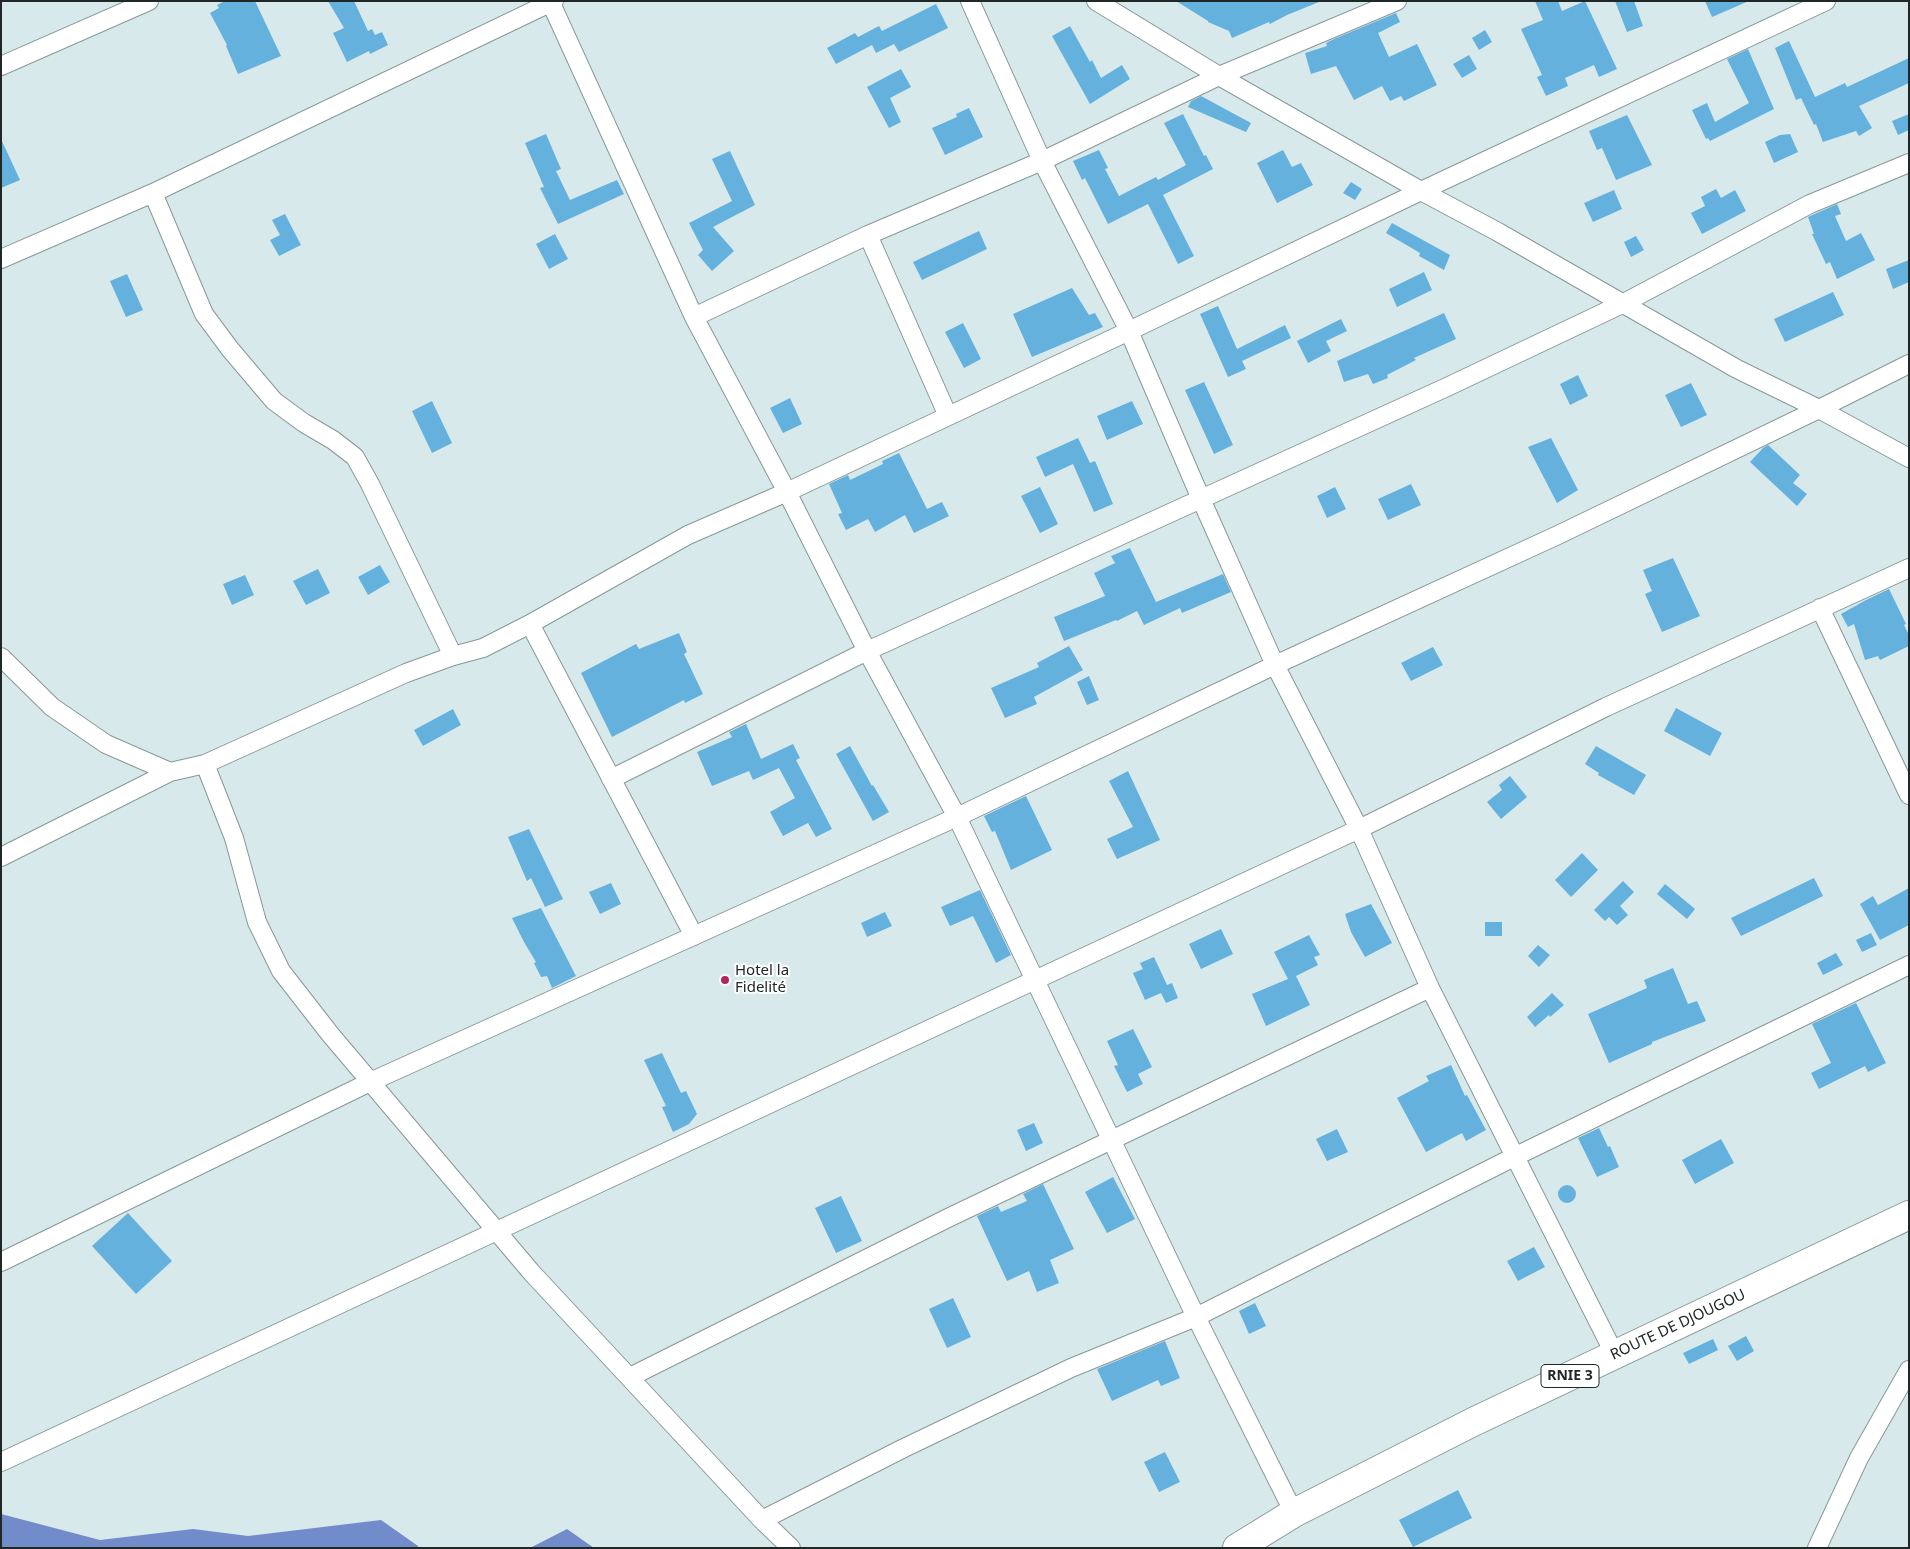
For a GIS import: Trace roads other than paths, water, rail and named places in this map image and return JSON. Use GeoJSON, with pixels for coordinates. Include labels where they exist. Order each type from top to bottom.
{"type":"FeatureCollection","features":[{"type":"Feature","properties":{"kind":"highway","name":"ROUTE DE DJOUGOU"},"geometry":{"type":"LineString","coordinates":[[1237,1548],[1294,1513],[1474,1422],[1909,1215]]}},
{"type":"Feature","properties":{"kind":"street"},"geometry":{"type":"LineString","coordinates":[[1,66],[149,1]]}},
{"type":"Feature","properties":{"kind":"street"},"geometry":{"type":"LineString","coordinates":[[970,1],[1042,161],[1129,331],[1275,665],[1359,829],[1430,988],[1614,1355]]}},
{"type":"Feature","properties":{"kind":"street"},"geometry":{"type":"LineString","coordinates":[[1096,1],[1219,76],[1421,191],[1498,232],[1737,369],[1819,409],[1909,458]]}},
{"type":"Feature","properties":{"kind":"street"},"geometry":{"type":"LineString","coordinates":[[694,317],[868,235],[1042,161],[1219,76],[1397,1]]}},
{"type":"Feature","properties":{"kind":"street"},"geometry":{"type":"LineString","coordinates":[[1,857],[170,772],[205,764],[406,672],[483,648],[530,624],[688,535],[787,492],[1826,1]]}},
{"type":"Feature","properties":{"kind":"street"},"geometry":{"type":"LineString","coordinates":[[1,259],[153,193],[551,2],[694,317],[787,492],[867,652],[957,816],[1196,1317],[1294,1513]]}},
{"type":"Feature","properties":{"kind":"street"},"geometry":{"type":"LineString","coordinates":[[611,779],[867,652],[1447,387],[1622,304],[1810,204],[1909,163]]}},
{"type":"Feature","properties":{"kind":"street"},"geometry":{"type":"LineString","coordinates":[[153,193],[204,314],[230,349],[274,401],[304,423],[333,440],[355,458],[370,484],[453,656]]}},
{"type":"Feature","properties":{"kind":"street"},"geometry":{"type":"LineString","coordinates":[[868,235],[948,416]]}},
{"type":"Feature","properties":{"kind":"street"},"geometry":{"type":"LineString","coordinates":[[1,1262],[370,1082],[957,816],[1275,665],[1558,535],[1909,364]]}},
{"type":"Feature","properties":{"kind":"street"},"geometry":{"type":"LineString","coordinates":[[1,1462],[1359,829],[1606,707],[1909,568]]}},
{"type":"Feature","properties":{"kind":"street"},"geometry":{"type":"LineString","coordinates":[[1820,608],[1903,766],[1909,795]]}},
{"type":"Feature","properties":{"kind":"street"},"geometry":{"type":"LineString","coordinates":[[530,624],[694,936]]}},
{"type":"Feature","properties":{"kind":"street"},"geometry":{"type":"LineString","coordinates":[[1,657],[52,707],[106,744],[170,772]]}},
{"type":"Feature","properties":{"kind":"street"},"geometry":{"type":"LineString","coordinates":[[205,764],[234,838],[258,922],[281,970],[330,1034],[532,1273],[762,1520],[791,1548]]}},
{"type":"Feature","properties":{"kind":"street"},"geometry":{"type":"LineString","coordinates":[[762,1520],[904,1448],[1072,1368],[1196,1317],[1514,1157],[1909,965]]}},
{"type":"Feature","properties":{"kind":"street"},"geometry":{"type":"LineString","coordinates":[[630,1377],[950,1217],[1430,988]]}},
{"type":"Feature","properties":{"kind":"street"},"geometry":{"type":"LineString","coordinates":[[1817,1548],[1859,1458],[1909,1370]]}},
{"type":"Feature","properties":{"kind":"water"},"geometry":{"type":"Polygon","coordinates":[[[1,1514],[100,1540],[193,1529],[248,1536],[381,1520],[418,1546],[418,1548],[1,1548],[1,1514]]]}},
{"type":"Feature","properties":{"kind":"water"},"geometry":{"type":"Polygon","coordinates":[[[567,1529],[594,1548],[530,1548],[567,1529]]]}},
{"type":"Feature","properties":{"kind":"place","name":"Hotel la Fidelité"},"geometry":{"type":"Point","coordinates":[725,980]}}]}
